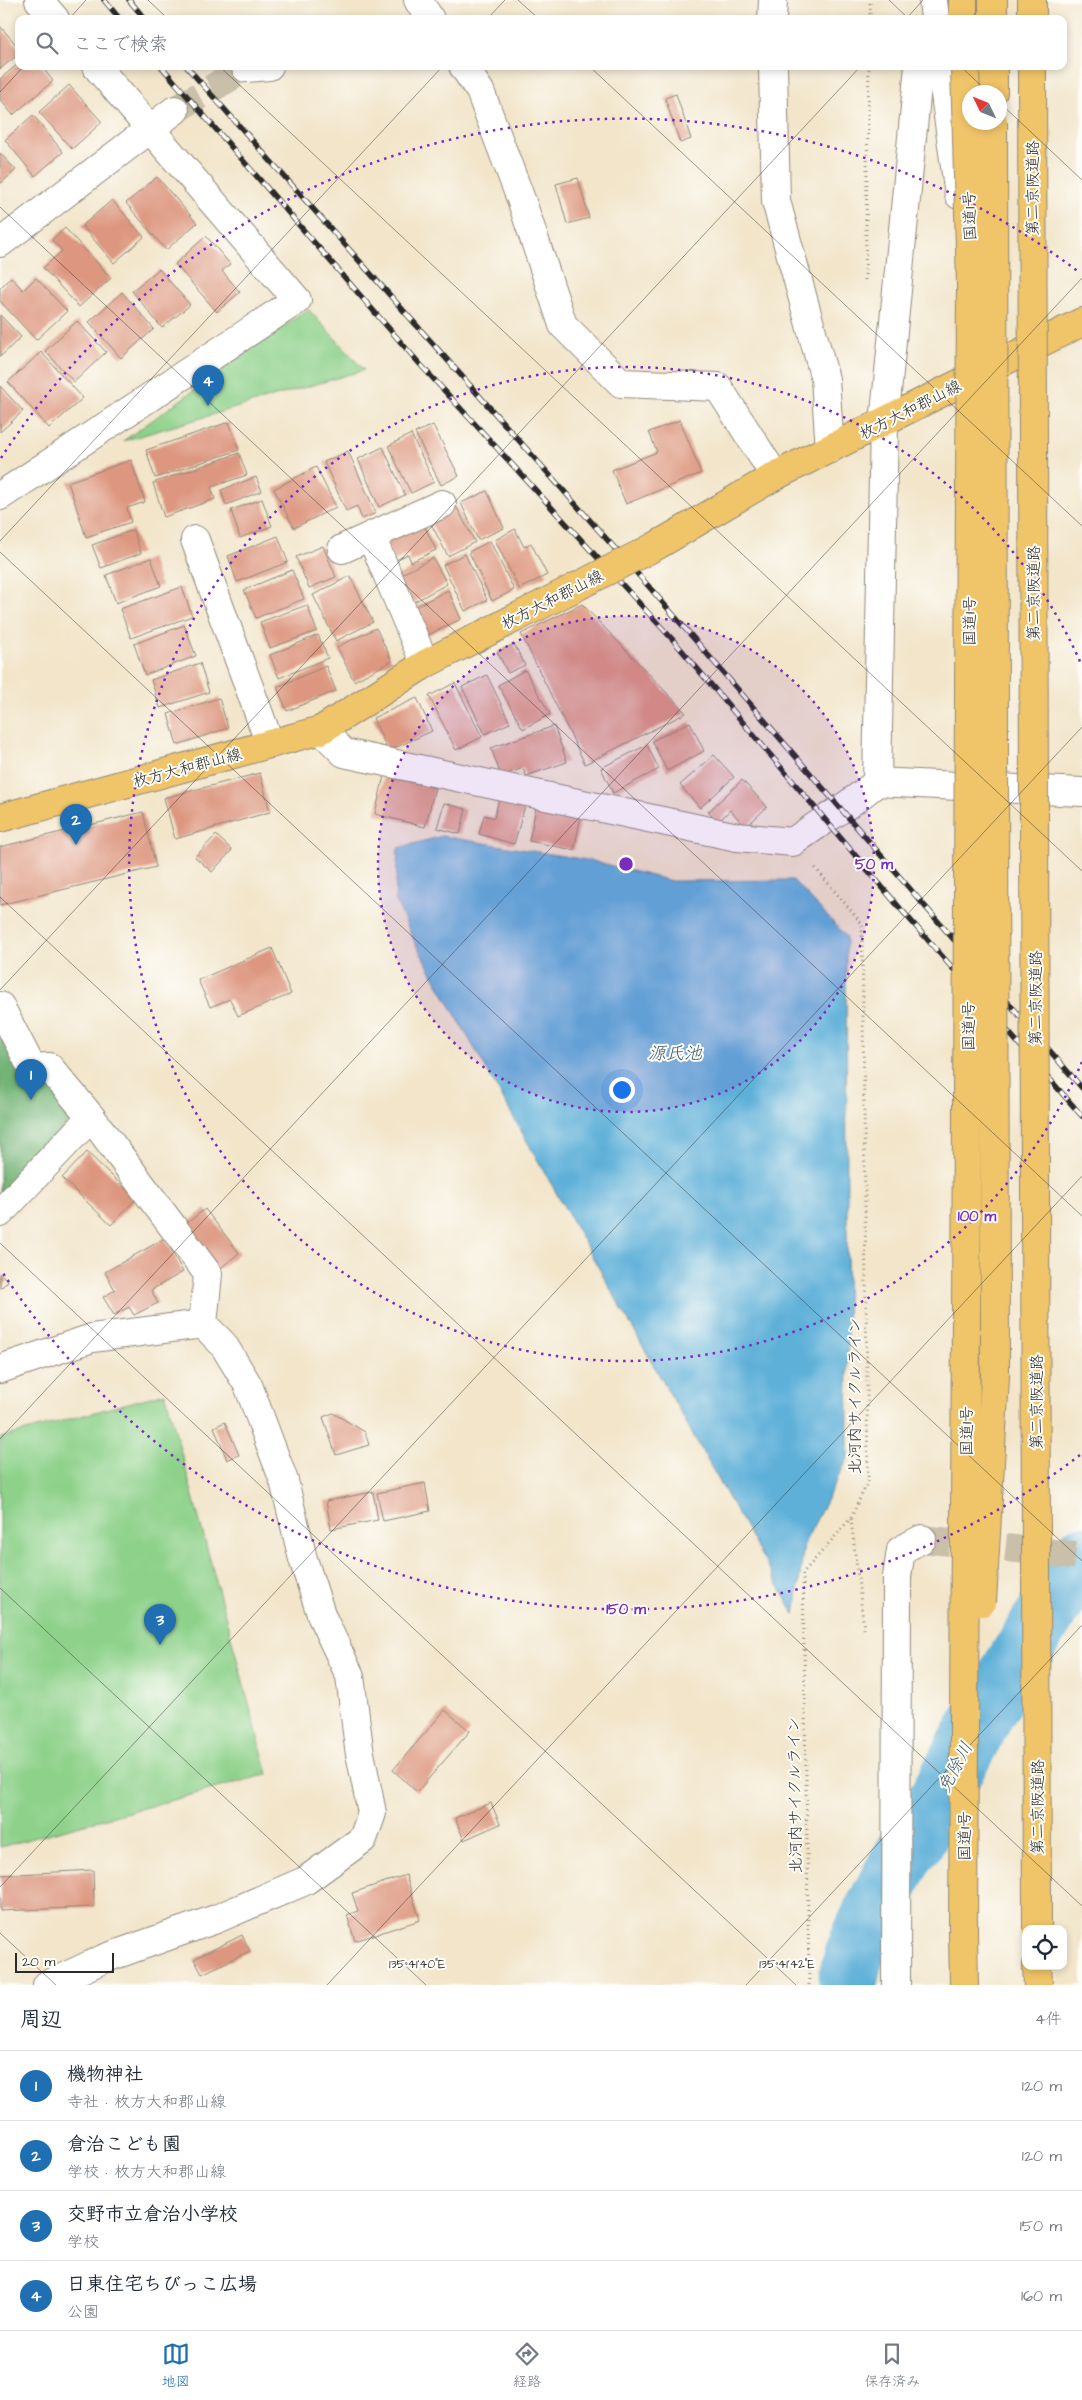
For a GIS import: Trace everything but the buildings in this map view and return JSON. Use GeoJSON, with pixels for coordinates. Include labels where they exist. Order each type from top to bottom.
{"type":"FeatureCollection","features":[{"type":"Feature","properties":{"kind":"main road"},"geometry":{"type":"LineString","coordinates":[[963,0],[963,15]]}},
{"type":"Feature","properties":{"kind":"main road"},"geometry":{"type":"LineString","coordinates":[[992,0],[993,15]]}},
{"type":"Feature","properties":{"kind":"main road"},"geometry":{"type":"LineString","coordinates":[[1032,0],[1032,15]]}},
{"type":"Feature","properties":{"kind":"main road","name":"国道1号"},"geometry":{"type":"LineString","coordinates":[[964,1985],[971,286],[965,70]]}},
{"type":"Feature","properties":{"kind":"main road"},"geometry":{"type":"LineString","coordinates":[[993,70],[993,85]]}},
{"type":"Feature","properties":{"kind":"main road","name":"第二京阪道路"},"geometry":{"type":"LineString","coordinates":[[1032,70],[1037,1925]]}},
{"type":"Feature","properties":{"kind":"main road"},"geometry":{"type":"LineString","coordinates":[[963,1933],[995,1377],[993,130]]}},
{"type":"Feature","properties":{"kind":"main road","name":"枚方大和郡山線"},"geometry":{"type":"LineString","coordinates":[[0,818],[321,730],[425,664],[656,546],[775,476],[1082,322]]}},
{"type":"Feature","properties":{"kind":"main road"},"geometry":{"type":"LineString","coordinates":[[1038,1970],[1038,1985]]}},
{"type":"Feature","properties":{"kind":"street"},"geometry":{"type":"LineString","coordinates":[[39,0],[52,15]]}},
{"type":"Feature","properties":{"kind":"street"},"geometry":{"type":"LineString","coordinates":[[418,0],[427,15]]}},
{"type":"Feature","properties":{"kind":"street"},"geometry":{"type":"LineString","coordinates":[[772,0],[772,15]]}},
{"type":"Feature","properties":{"kind":"street"},"geometry":{"type":"LineString","coordinates":[[923,15],[925,0]]}},
{"type":"Feature","properties":{"kind":"street"},"geometry":{"type":"LineString","coordinates":[[932,0],[934,15]]}},
{"type":"Feature","properties":{"kind":"street"},"geometry":{"type":"LineString","coordinates":[[0,496],[297,300],[99,70]]}},
{"type":"Feature","properties":{"kind":"street"},"geometry":{"type":"LineString","coordinates":[[466,70],[480,90],[522,202],[563,325],[621,383],[718,387],[775,476]]}},
{"type":"Feature","properties":{"kind":"street"},"geometry":{"type":"LineString","coordinates":[[773,70],[776,201],[824,379],[830,449]]}},
{"type":"Feature","properties":{"kind":"street"},"geometry":{"type":"LineString","coordinates":[[877,782],[884,423],[919,70]]}},
{"type":"Feature","properties":{"kind":"street"},"geometry":{"type":"LineString","coordinates":[[943,70],[971,286]]}},
{"type":"Feature","properties":{"kind":"street"},"geometry":{"type":"LineString","coordinates":[[0,243],[175,110]]}},
{"type":"Feature","properties":{"kind":"street"},"geometry":{"type":"LineString","coordinates":[[342,549],[442,504]]}},
{"type":"Feature","properties":{"kind":"street"},"geometry":{"type":"LineString","coordinates":[[371,536],[425,664]]}},
{"type":"Feature","properties":{"kind":"street"},"geometry":{"type":"LineString","coordinates":[[195,540],[270,744]]}},
{"type":"Feature","properties":{"kind":"street"},"geometry":{"type":"LineString","coordinates":[[321,730],[344,753],[737,837],[793,842],[824,818],[854,802],[877,782],[1082,792]]}},
{"type":"Feature","properties":{"kind":"street"},"geometry":{"type":"LineString","coordinates":[[0,1006],[32,1068],[49,1067],[91,1117],[208,1274],[203,1324]]}},
{"type":"Feature","properties":{"kind":"street"},"geometry":{"type":"LineString","coordinates":[[0,1212],[91,1117]]}},
{"type":"Feature","properties":{"kind":"street"},"geometry":{"type":"LineString","coordinates":[[0,1369],[92,1338],[203,1324]]}},
{"type":"Feature","properties":{"kind":"street"},"geometry":{"type":"LineString","coordinates":[[47,1985],[103,1959],[216,1919],[305,1881],[363,1839],[372,1813],[359,1748],[350,1676],[322,1617],[303,1559],[284,1481],[248,1385],[224,1344],[203,1324]]}},
{"type":"Feature","properties":{"kind":"street"},"geometry":{"type":"LineString","coordinates":[[896,1985],[897,1577],[901,1550],[922,1539]]}},
{"type":"Feature","properties":{"kind":"path"},"geometry":{"type":"LineString","coordinates":[[870,0],[870,15]]}},
{"type":"Feature","properties":{"kind":"path","name":"北河内サイクルライン"},"geometry":{"type":"LineString","coordinates":[[793,842],[862,924],[868,1481],[851,1518],[803,1573],[809,1985]]}},
{"type":"Feature","properties":{"kind":"green space"},"geometry":{"type":"Polygon","coordinates":[[[308,309],[364,370],[123,441],[308,309]]]}},
{"type":"Feature","properties":{"kind":"green space"},"geometry":{"type":"Polygon","coordinates":[[[0,1030],[50,1083],[73,1118],[0,1196],[0,1030]]]}},
{"type":"Feature","properties":{"kind":"green space"},"geometry":{"type":"Polygon","coordinates":[[[165,1393],[268,1774],[0,1847],[0,1438],[165,1393]]]}},
{"type":"Feature","properties":{"kind":"water","name":"源氏池"},"geometry":{"type":"Polygon","coordinates":[[[442,836],[593,861],[671,881],[793,880],[846,936],[848,1458],[804,1544],[795,1615],[416,945],[395,899],[398,848],[442,836]]]}},
{"type":"Feature","properties":{"kind":"waterway","name":"免除川"},"geometry":{"type":"LineString","coordinates":[[848,1985],[850,1970],[863,1933],[894,1873],[911,1842],[915,1841],[984,1714],[1082,1556]]}},
{"type":"Feature","properties":{"kind":"tunnel"},"geometry":{"type":"LineString","coordinates":[[175,110],[243,70]]}},
{"type":"Feature","properties":{"kind":"tunnel"},"geometry":{"type":"LineString","coordinates":[[922,1539],[1082,1556]]}},
{"type":"Feature","properties":{"kind":"railway"},"geometry":{"type":"LineString","coordinates":[[104,0],[117,15]]}},
{"type":"Feature","properties":{"kind":"railway"},"geometry":{"type":"LineString","coordinates":[[129,0],[142,15]]}},
{"type":"Feature","properties":{"kind":"railway"},"geometry":{"type":"LineString","coordinates":[[164,70],[418,362],[674,641],[899,907],[1082,1116]]}},
{"type":"Feature","properties":{"kind":"railway"},"geometry":{"type":"LineString","coordinates":[[190,70],[651,589],[1082,1088]]}},
{"type":"Feature","properties":{"kind":"place","name":"日東住宅ちびっこ広場"},"geometry":{"type":"Point","coordinates":[208,406]}},
{"type":"Feature","properties":{"kind":"place","name":"倉治こども園"},"geometry":{"type":"Point","coordinates":[76,845]}},
{"type":"Feature","properties":{"kind":"place","name":"機物神社"},"geometry":{"type":"Point","coordinates":[31,1100]}},
{"type":"Feature","properties":{"kind":"place","name":"交野市立倉治小学校"},"geometry":{"type":"Point","coordinates":[160,1645]}}]}
